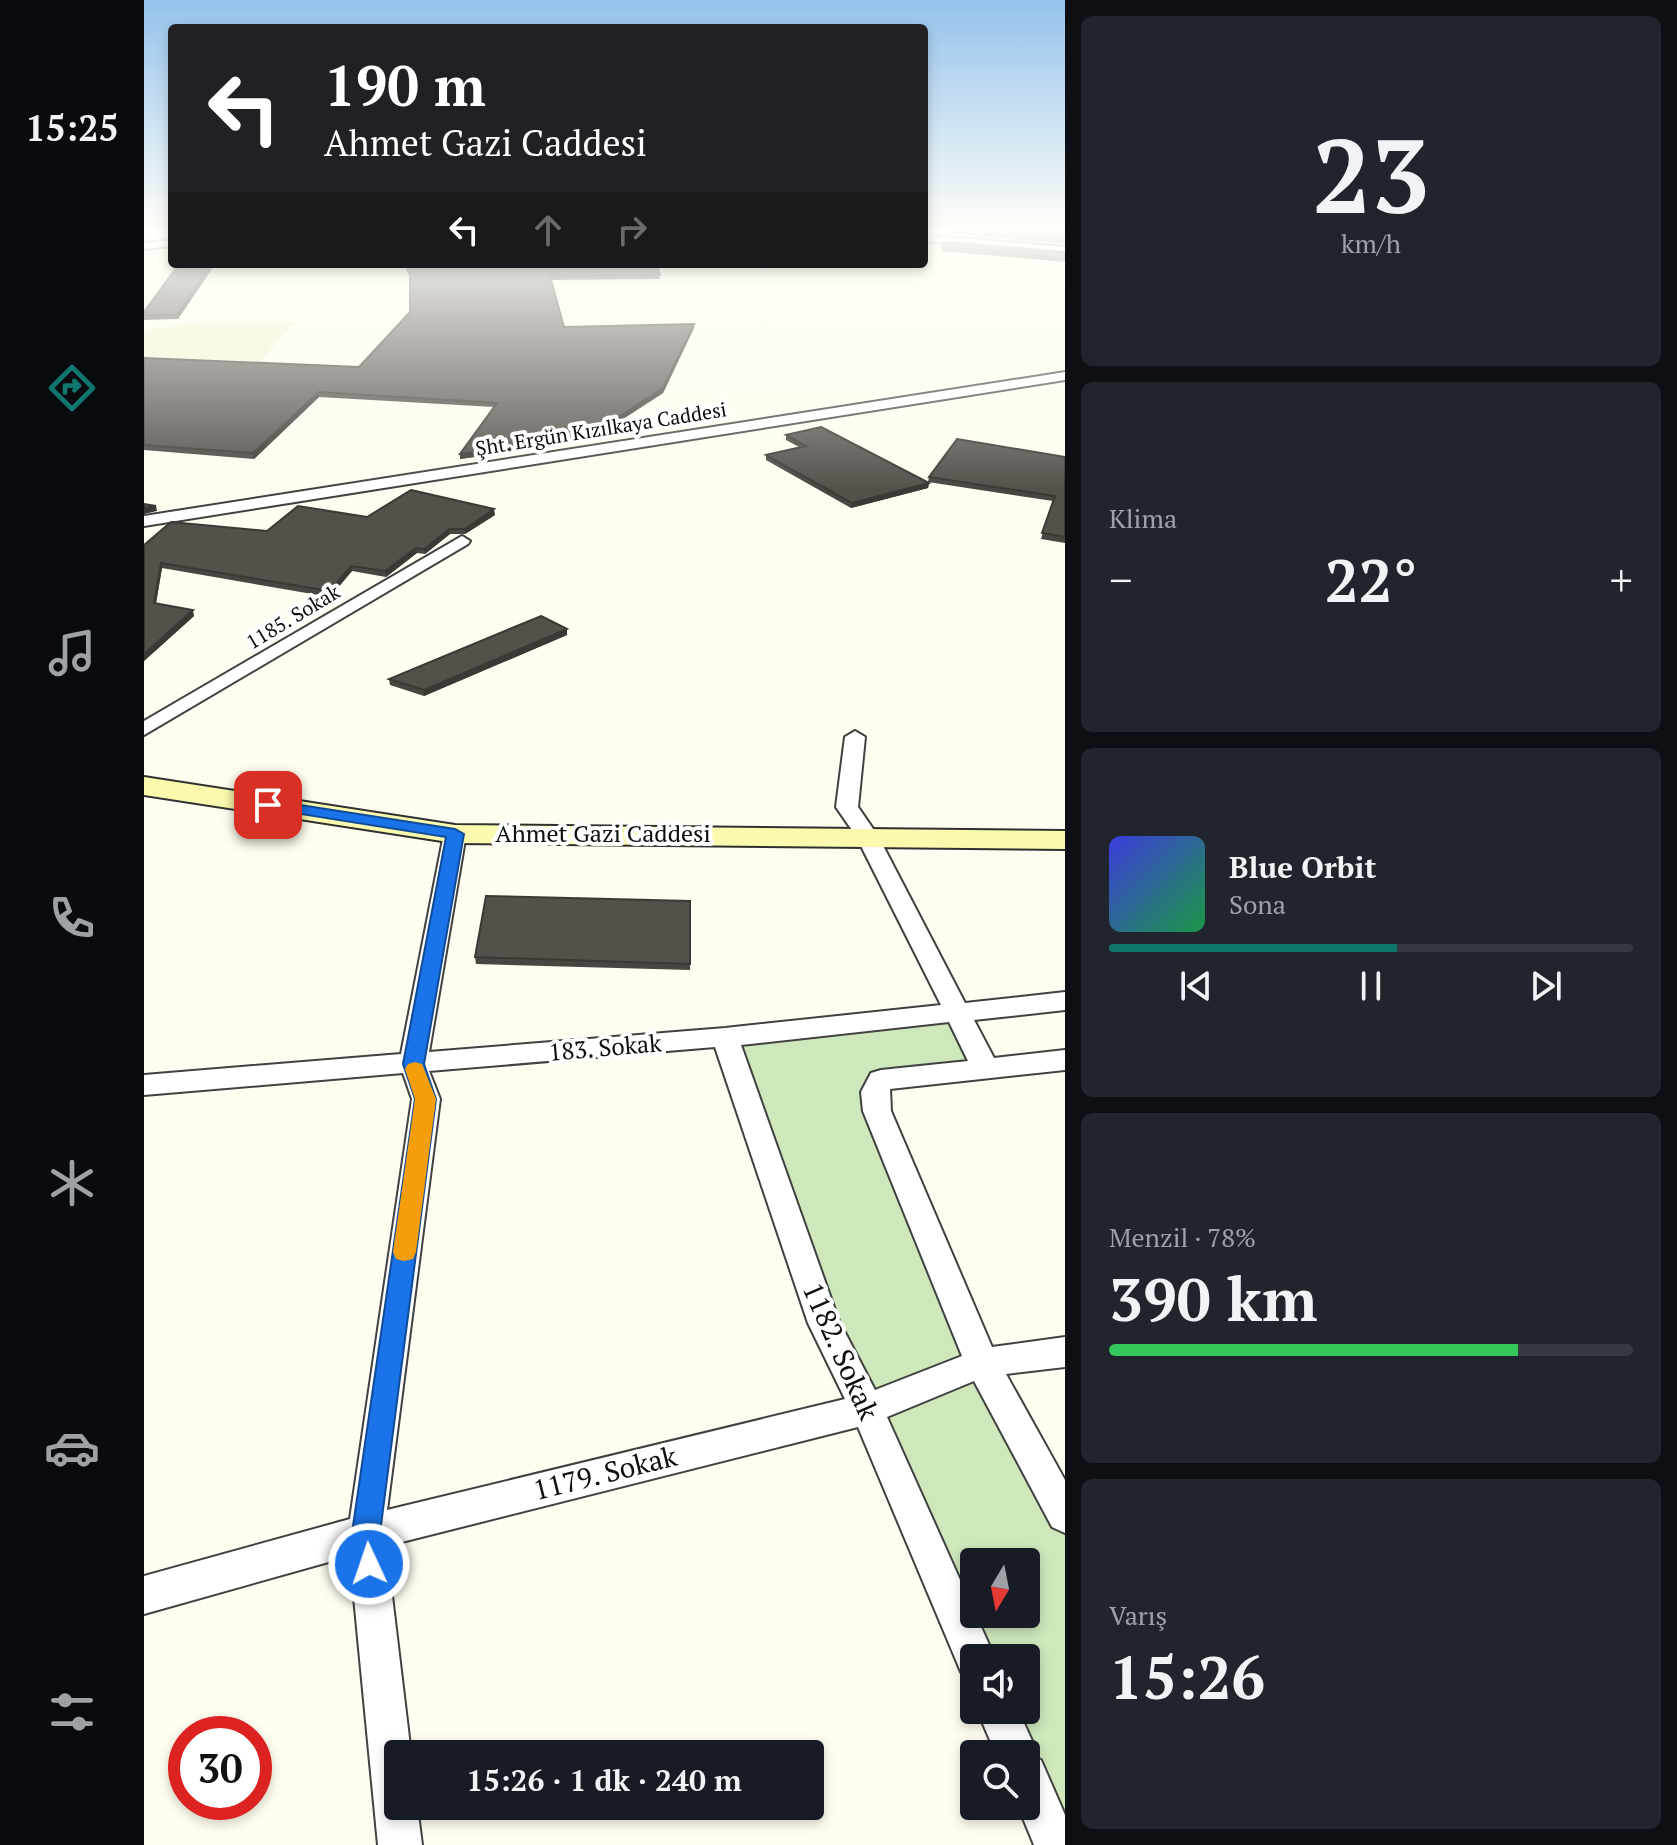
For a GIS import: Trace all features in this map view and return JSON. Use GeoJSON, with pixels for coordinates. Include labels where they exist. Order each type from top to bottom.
{"type":"FeatureCollection","features":[{"type":"Feature","properties":{"kind":"street","name":"Şht. Ergün Kızılkaya Caddesi"},"geometry":{"type":"LineString","coordinates":[[144,521],[1065,376]]}},
{"type":"Feature","properties":{"kind":"street","name":"1185. Sokak"},"geometry":{"type":"LineString","coordinates":[[144,729],[462,541]]}},
{"type":"Feature","properties":{"kind":"street"},"geometry":{"type":"LineString","coordinates":[[855,737],[847,807],[867,836],[985,1067]]}},
{"type":"Feature","properties":{"kind":"street","name":"Ahmet Gazi Caddesi"},"geometry":{"type":"LineString","coordinates":[[144,786],[455,834],[1065,840]]}},
{"type":"Feature","properties":{"kind":"street"},"geometry":{"type":"LineString","coordinates":[[400,1845],[366,1533],[426,1099],[413,1064],[455,834]]}},
{"type":"Feature","properties":{"kind":"street","name":"183. Sokak"},"geometry":{"type":"LineString","coordinates":[[144,1085],[725,1037],[1065,1001]]}},
{"type":"Feature","properties":{"kind":"street","name":"1182. Sokak"},"geometry":{"type":"LineString","coordinates":[[725,1037],[824,1323],[867,1409],[969,1644]]}},
{"type":"Feature","properties":{"kind":"street"},"geometry":{"type":"LineString","coordinates":[[1065,1060],[881,1080],[875,1092],[877,1111],[982,1363],[1065,1515]]}},
{"type":"Feature","properties":{"kind":"street","name":"1179. Sokak"},"geometry":{"type":"LineString","coordinates":[[144,1595],[366,1533],[867,1409],[982,1363],[1065,1352]]}},
{"type":"Feature","properties":{"kind":"street"},"geometry":{"type":"LineString","coordinates":[[1040,1808],[1056,1845]]}},
{"type":"Feature","properties":{"kind":"green space"},"geometry":{"type":"Polygon","coordinates":[[[206,321],[295,322],[257,365],[144,361],[144,330],[206,321]]]}},
{"type":"Feature","properties":{"kind":"green space"},"geometry":{"type":"Polygon","coordinates":[[[958,1011],[985,1067],[881,1080],[875,1093],[1065,1515],[1065,1845],[1040,1787],[1040,1740],[1017,1740],[1007,1724],[1040,1724],[1040,1644],[969,1644],[962,1628],[1040,1628],[1040,1548],[960,1548],[960,1623],[867,1409],[725,1037],[958,1011]]]}},
{"type":"Feature","properties":{"kind":"building"},"geometry":{"type":"Polygon","coordinates":[[[405,317],[561,317],[564,327],[694,324],[663,388],[589,436],[460,454],[497,403],[319,392],[253,453],[144,445],[144,358],[359,367],[405,317]]]}},
{"type":"Feature","properties":{"kind":"building"},"geometry":{"type":"Polygon","coordinates":[[[821,427],[929,483],[852,503],[766,455],[806,446],[786,435],[821,427]]]}},
{"type":"Feature","properties":{"kind":"building"},"geometry":{"type":"Polygon","coordinates":[[[957,439],[1065,457],[1065,537],[1042,533],[1055,496],[929,477],[957,439]]]}},
{"type":"Feature","properties":{"kind":"building"},"geometry":{"type":"Polygon","coordinates":[[[411,490],[494,509],[465,529],[450,529],[424,549],[416,548],[385,571],[351,566],[330,591],[161,563],[154,603],[193,610],[144,654],[144,545],[171,522],[267,531],[298,506],[367,517],[411,490]]]}},
{"type":"Feature","properties":{"kind":"building"},"geometry":{"type":"Polygon","coordinates":[[[541,616],[567,629],[424,690],[389,679],[541,616]]]}},
{"type":"Feature","properties":{"kind":"building"},"geometry":{"type":"Polygon","coordinates":[[[486,896],[690,901],[690,964],[475,957],[486,896]]]}},
{"type":"Feature","properties":{"kind":"slow traffic"},"geometry":{"type":"LineString","coordinates":[[404,1252],[426,1099],[415,1069]]}},
{"type":"Feature","properties":{"kind":"route"},"geometry":{"type":"LineString","coordinates":[[268,805],[455,834],[413,1064],[426,1099],[366,1533],[369,1564]]}}]}
